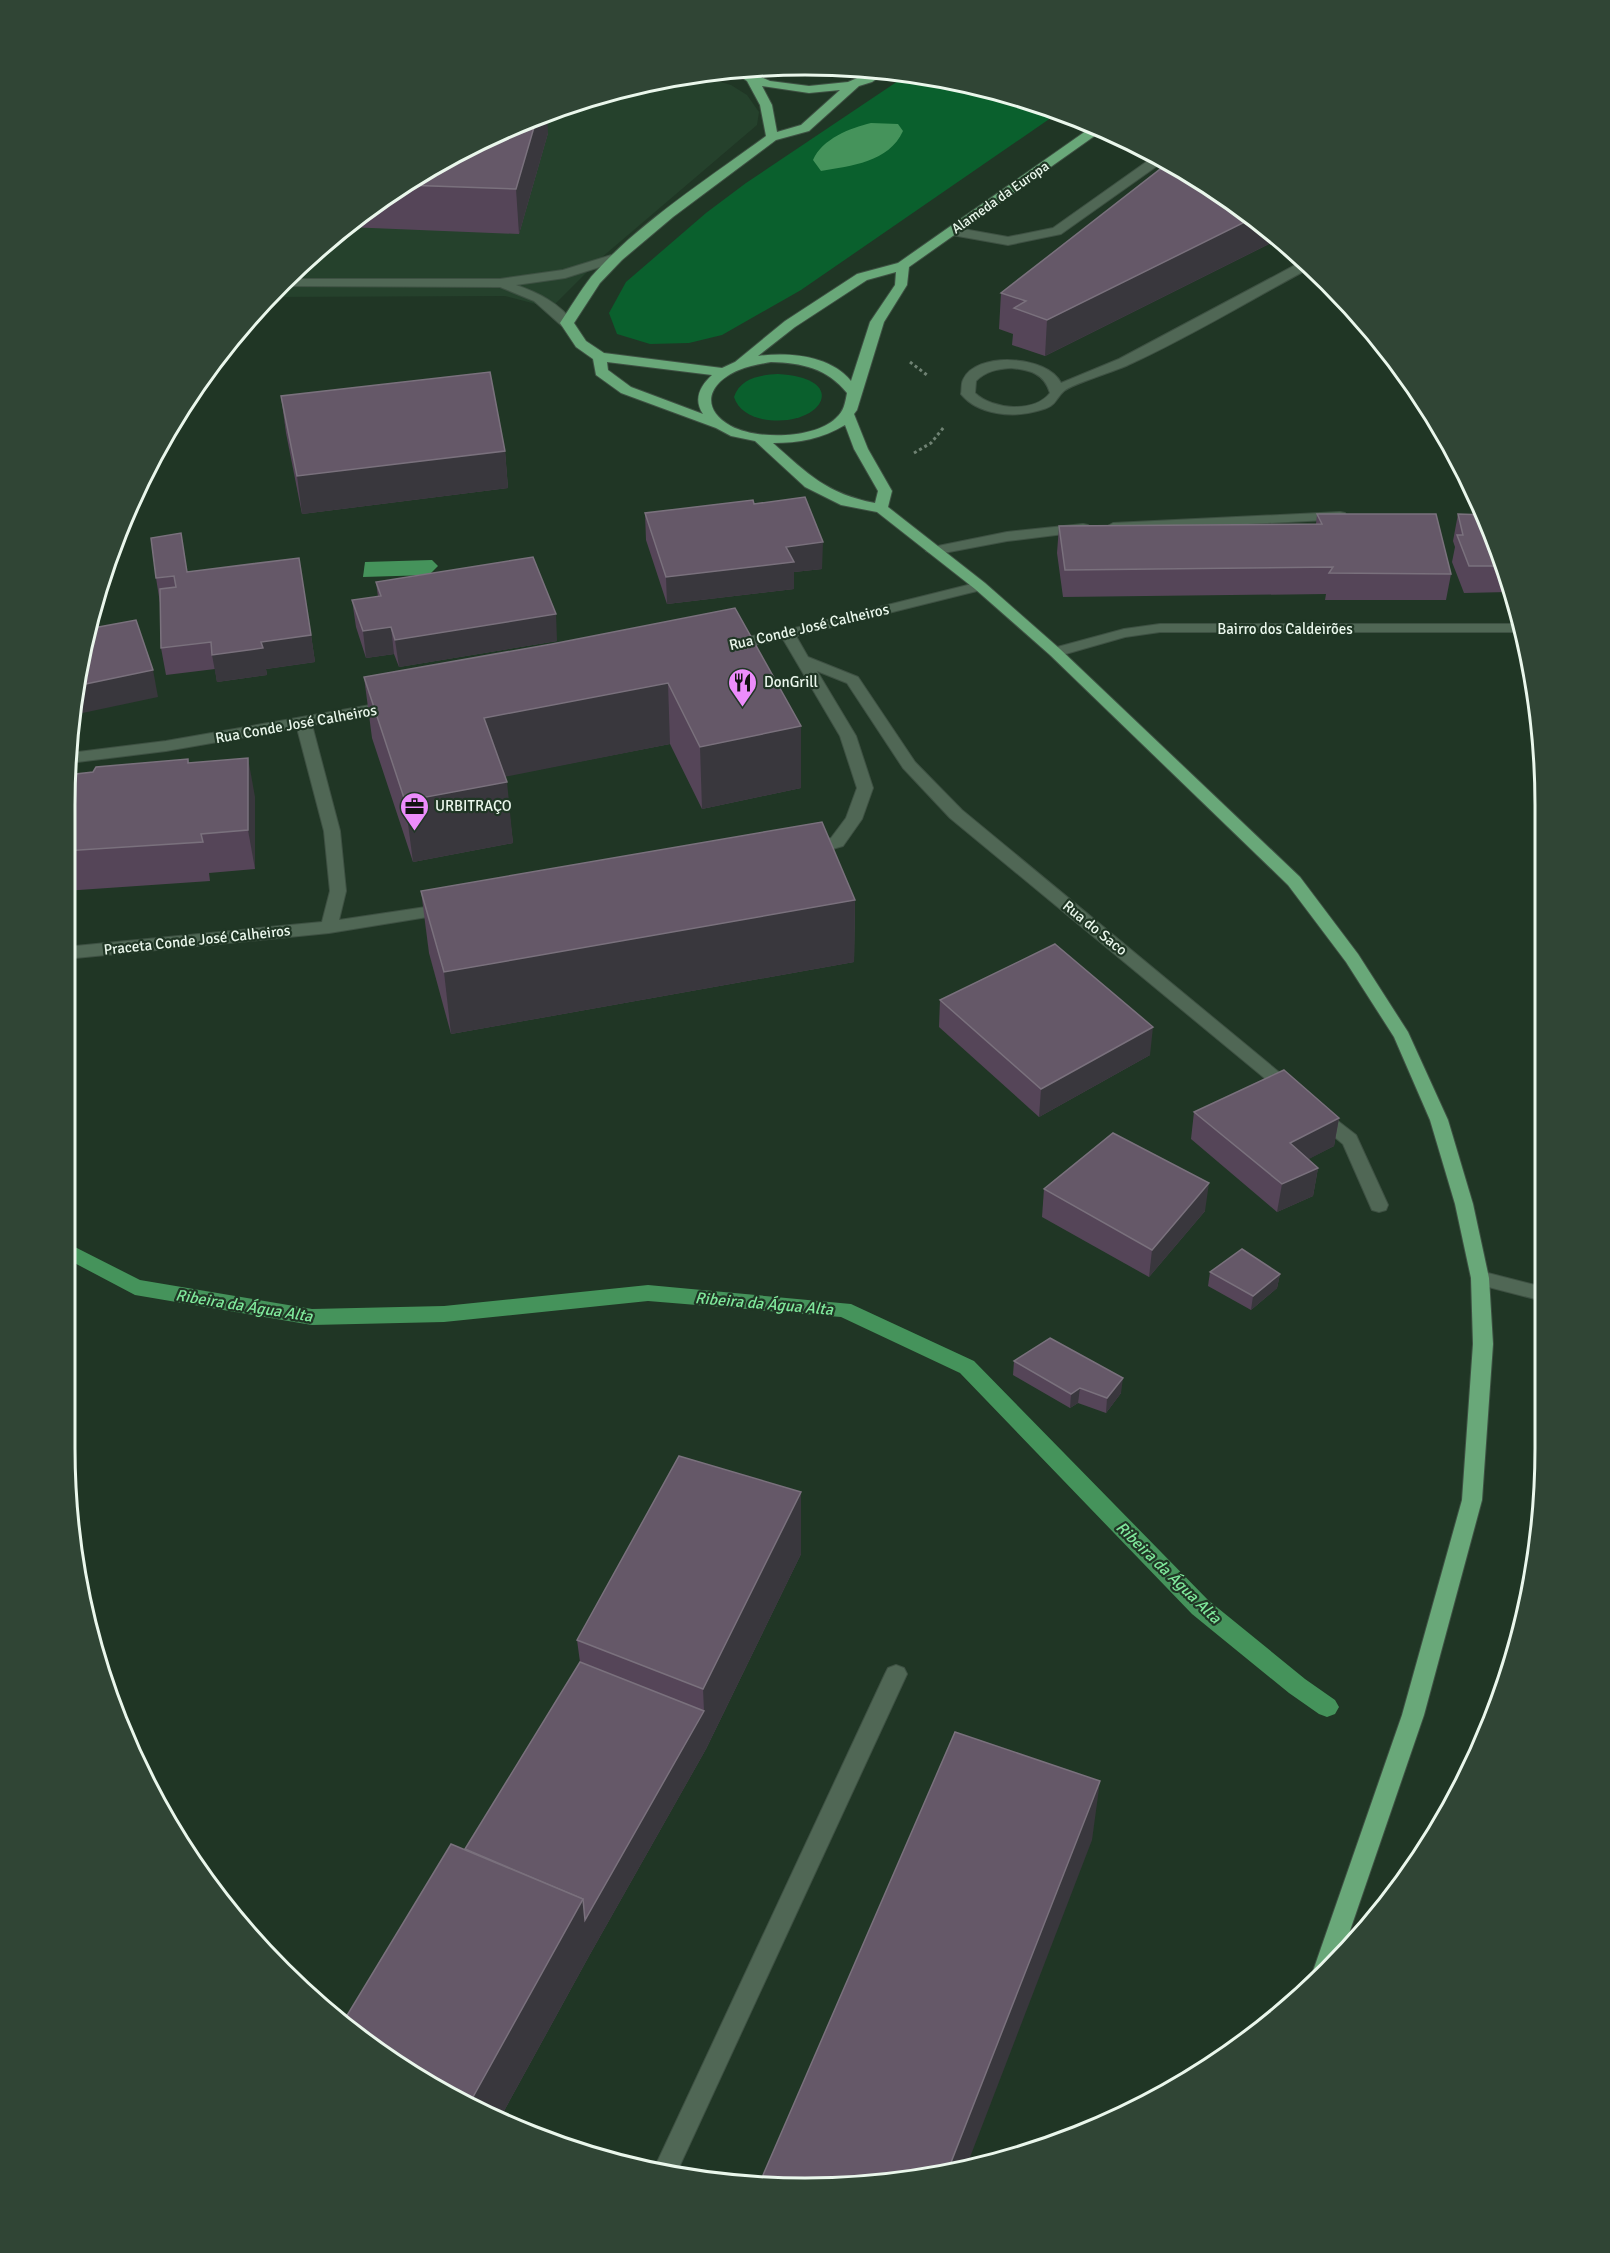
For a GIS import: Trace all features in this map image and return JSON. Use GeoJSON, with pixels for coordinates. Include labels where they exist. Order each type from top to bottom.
{"type":"FeatureCollection","features":[{"type":"Feature","properties":{"kind":"main road"},"geometry":{"type":"LineString","coordinates":[[748,78],[775,86],[802,89],[854,84]]}},
{"type":"Feature","properties":{"kind":"main road"},"geometry":{"type":"LineString","coordinates":[[723,372],[600,357],[581,344],[567,323],[595,281],[669,214],[772,137],[805,128],[854,84],[867,78]]}},
{"type":"Feature","properties":{"kind":"main road"},"geometry":{"type":"LineString","coordinates":[[752,80],[766,105],[772,137]]}},
{"type":"Feature","properties":{"kind":"main road","name":"Alameda da Europa"},"geometry":{"type":"LineString","coordinates":[[737,366],[790,324],[862,277],[903,266],[1090,134]]}},
{"type":"Feature","properties":{"kind":"main road"},"geometry":{"type":"LineString","coordinates":[[600,357],[601,372],[626,390],[736,433],[760,439],[812,436],[833,427],[848,416],[854,405],[854,393],[877,322],[901,285],[903,266]]}},
{"type":"Feature","properties":{"kind":"main road","name":"Alameda da Europa"},"geometry":{"type":"LineString","coordinates":[[720,425],[708,415],[704,404],[704,393],[711,381],[737,366],[776,359],[798,360],[819,365],[836,373],[848,382],[854,393]]}},
{"type":"Feature","properties":{"kind":"main road"},"geometry":{"type":"LineString","coordinates":[[848,416],[861,449],[885,491],[881,508]]}},
{"type":"Feature","properties":{"kind":"main road"},"geometry":{"type":"LineString","coordinates":[[760,439],[810,484],[846,502],[881,508],[980,586],[1055,652],[1294,881],[1352,958],[1402,1036],[1439,1120],[1464,1204],[1480,1278],[1483,1344],[1472,1500],[1413,1715],[1331,1953]]}},
{"type":"Feature","properties":{"kind":"street"},"geometry":{"type":"LineString","coordinates":[[952,231],[1008,241],[1057,231],[1152,163]]}},
{"type":"Feature","properties":{"kind":"street"},"geometry":{"type":"LineString","coordinates":[[295,283],[500,283],[565,274],[618,258]]}},
{"type":"Feature","properties":{"kind":"street"},"geometry":{"type":"LineString","coordinates":[[1057,389],[1054,382],[1038,369],[1011,364],[984,369],[975,374],[969,381],[968,388],[971,396],[979,403],[991,408],[1021,411],[1046,404],[1054,397],[1057,389],[1124,362],[1299,269]]}},
{"type":"Feature","properties":{"kind":"street"},"geometry":{"type":"LineString","coordinates":[[500,283],[531,294],[551,305],[567,323]]}},
{"type":"Feature","properties":{"kind":"street"},"geometry":{"type":"LineString","coordinates":[[933,551],[993,537],[1036,531],[1287,517],[1357,516]]}},
{"type":"Feature","properties":{"kind":"street","name":"Rua Conde José Calheiros"},"geometry":{"type":"LineString","coordinates":[[710,648],[787,634],[980,586]]}},
{"type":"Feature","properties":{"kind":"street","name":"Bairro dos Caldeirões"},"geometry":{"type":"LineString","coordinates":[[1055,652],[1124,633],[1160,628],[1513,628]]}},
{"type":"Feature","properties":{"kind":"street"},"geometry":{"type":"LineString","coordinates":[[787,634],[849,736],[865,788],[854,819],[837,842],[788,856]]}},
{"type":"Feature","properties":{"kind":"street","name":"Rua do Saco"},"geometry":{"type":"LineString","coordinates":[[803,660],[853,680],[909,765],[956,814],[1350,1140],[1379,1205]]}},
{"type":"Feature","properties":{"kind":"street","name":"Rua Conde José Calheiros"},"geometry":{"type":"LineString","coordinates":[[77,757],[166,746],[408,704]]}},
{"type":"Feature","properties":{"kind":"street"},"geometry":{"type":"LineString","coordinates":[[304,723],[332,831],[338,891],[328,927]]}},
{"type":"Feature","properties":{"kind":"street","name":"Praceta Conde José Calheiros"},"geometry":{"type":"LineString","coordinates":[[75,952],[328,927],[468,906]]}},
{"type":"Feature","properties":{"kind":"street"},"geometry":{"type":"LineString","coordinates":[[1480,1278],[1535,1292]]}},
{"type":"Feature","properties":{"kind":"street"},"geometry":{"type":"LineString","coordinates":[[668,2165],[896,1674]]}},
{"type":"Feature","properties":{"kind":"path"},"geometry":{"type":"LineString","coordinates":[[914,453],[927,448],[946,425]]}},
{"type":"Feature","properties":{"kind":"shaded area"},"geometry":{"type":"Polygon","coordinates":[[[716,80],[731,85],[747,95],[759,112],[757,125],[601,258],[551,308],[505,296],[282,297],[324,256],[399,198],[482,150],[570,114],[663,89],[716,80]]]}},
{"type":"Feature","properties":{"kind":"shaded area"},"geometry":{"type":"Polygon","coordinates":[[[898,81],[994,100],[1051,118],[801,290],[722,335],[689,343],[650,344],[617,334],[609,313],[626,282],[706,213],[746,183],[898,81]]]}},
{"type":"Feature","properties":{"kind":"shaded area"},"geometry":{"type":"Polygon","coordinates":[[[871,123],[898,124],[903,131],[897,141],[879,156],[868,161],[821,171],[813,160],[823,146],[846,131],[871,123]]]}},
{"type":"Feature","properties":{"kind":"shaded area"},"geometry":{"type":"Polygon","coordinates":[[[778,374],[801,378],[815,384],[821,393],[820,402],[813,411],[800,417],[783,420],[762,419],[745,412],[738,406],[734,397],[746,382],[764,375],[778,374]]]}},
{"type":"Feature","properties":{"kind":"shaded area"},"geometry":{"type":"Polygon","coordinates":[[[432,560],[438,566],[429,575],[363,577],[365,562],[432,560]]]}},
{"type":"Feature","properties":{"kind":"building"},"geometry":{"type":"Polygon","coordinates":[[[534,128],[516,189],[419,186],[482,150],[534,128]]]}},
{"type":"Feature","properties":{"kind":"building"},"geometry":{"type":"Polygon","coordinates":[[[1161,168],[1211,198],[1244,222],[1047,320],[1014,308],[1026,301],[1001,293],[1161,168]]]}},
{"type":"Feature","properties":{"kind":"building"},"geometry":{"type":"Polygon","coordinates":[[[490,372],[505,451],[297,476],[281,396],[490,372]]]}},
{"type":"Feature","properties":{"kind":"building"},"geometry":{"type":"Polygon","coordinates":[[[805,497],[823,542],[786,547],[794,562],[666,577],[645,513],[753,500],[754,504],[805,497]]]}},
{"type":"Feature","properties":{"kind":"building"},"geometry":{"type":"Polygon","coordinates":[[[1317,514],[1436,514],[1451,574],[1329,573],[1333,567],[1065,570],[1059,526],[1322,524],[1317,514]]]}},
{"type":"Feature","properties":{"kind":"building"},"geometry":{"type":"Polygon","coordinates":[[[1458,514],[1474,515],[1494,566],[1469,566],[1457,535],[1463,535],[1458,514]]]}},
{"type":"Feature","properties":{"kind":"building"},"geometry":{"type":"Polygon","coordinates":[[[181,533],[187,572],[299,558],[311,635],[261,642],[263,648],[212,655],[211,642],[161,648],[160,589],[176,587],[174,576],[156,578],[151,538],[181,533]]]}},
{"type":"Feature","properties":{"kind":"building"},"geometry":{"type":"Polygon","coordinates":[[[533,557],[556,614],[395,640],[391,627],[363,631],[352,600],[381,596],[376,582],[533,557]]]}},
{"type":"Feature","properties":{"kind":"building"},"geometry":{"type":"Polygon","coordinates":[[[735,608],[801,726],[700,747],[668,683],[484,718],[507,782],[405,801],[364,677],[552,644],[735,608]]]}},
{"type":"Feature","properties":{"kind":"building"},"geometry":{"type":"Polygon","coordinates":[[[136,620],[153,670],[85,684],[97,627],[136,620]]]}},
{"type":"Feature","properties":{"kind":"building"},"geometry":{"type":"Polygon","coordinates":[[[248,758],[248,830],[201,834],[203,842],[75,850],[76,774],[93,772],[96,767],[188,759],[188,763],[248,758]]]}},
{"type":"Feature","properties":{"kind":"building"},"geometry":{"type":"Polygon","coordinates":[[[822,822],[855,900],[444,972],[421,891],[822,822]]]}},
{"type":"Feature","properties":{"kind":"building"},"geometry":{"type":"Polygon","coordinates":[[[1055,944],[1153,1027],[1041,1089],[940,1000],[1055,944]]]}},
{"type":"Feature","properties":{"kind":"building"},"geometry":{"type":"Polygon","coordinates":[[[1284,1070],[1339,1118],[1290,1143],[1318,1168],[1282,1184],[1194,1112],[1284,1070]]]}},
{"type":"Feature","properties":{"kind":"building"},"geometry":{"type":"Polygon","coordinates":[[[1113,1133],[1209,1183],[1152,1250],[1044,1189],[1113,1133]]]}},
{"type":"Feature","properties":{"kind":"building"},"geometry":{"type":"Polygon","coordinates":[[[1242,1249],[1280,1274],[1253,1296],[1210,1272],[1242,1249]]]}},
{"type":"Feature","properties":{"kind":"building"},"geometry":{"type":"Polygon","coordinates":[[[1050,1338],[1123,1378],[1107,1398],[1080,1388],[1071,1394],[1014,1361],[1050,1338]]]}},
{"type":"Feature","properties":{"kind":"building"},"geometry":{"type":"Polygon","coordinates":[[[679,1456],[801,1492],[703,1689],[577,1640],[679,1456]]]}},
{"type":"Feature","properties":{"kind":"building"},"geometry":{"type":"Polygon","coordinates":[[[580,1662],[704,1711],[585,1920],[583,1899],[465,1849],[580,1662]]]}},
{"type":"Feature","properties":{"kind":"building"},"geometry":{"type":"Polygon","coordinates":[[[955,1732],[1100,1781],[951,2163],[900,2172],[853,2176],[805,2178],[763,2176],[955,1732]]]}},
{"type":"Feature","properties":{"kind":"building"},"geometry":{"type":"Polygon","coordinates":[[[451,1844],[583,1899],[473,2098],[399,2055],[347,2016],[451,1844]]]}},
{"type":"Feature","properties":{"kind":"waterway","name":"Ribeira da Água Alta"},"geometry":{"type":"LineString","coordinates":[[75,1254],[135,1287],[312,1317],[444,1314],[648,1293],[844,1309],[967,1367],[1200,1607],[1297,1686],[1327,1707]]}},
{"type":"Feature","properties":{"kind":"place","name":"DonGrill"},"geometry":{"type":"Point","coordinates":[743,708]}},
{"type":"Feature","properties":{"kind":"place","name":"URBITRAÇO"},"geometry":{"type":"Point","coordinates":[414,832]}}]}
